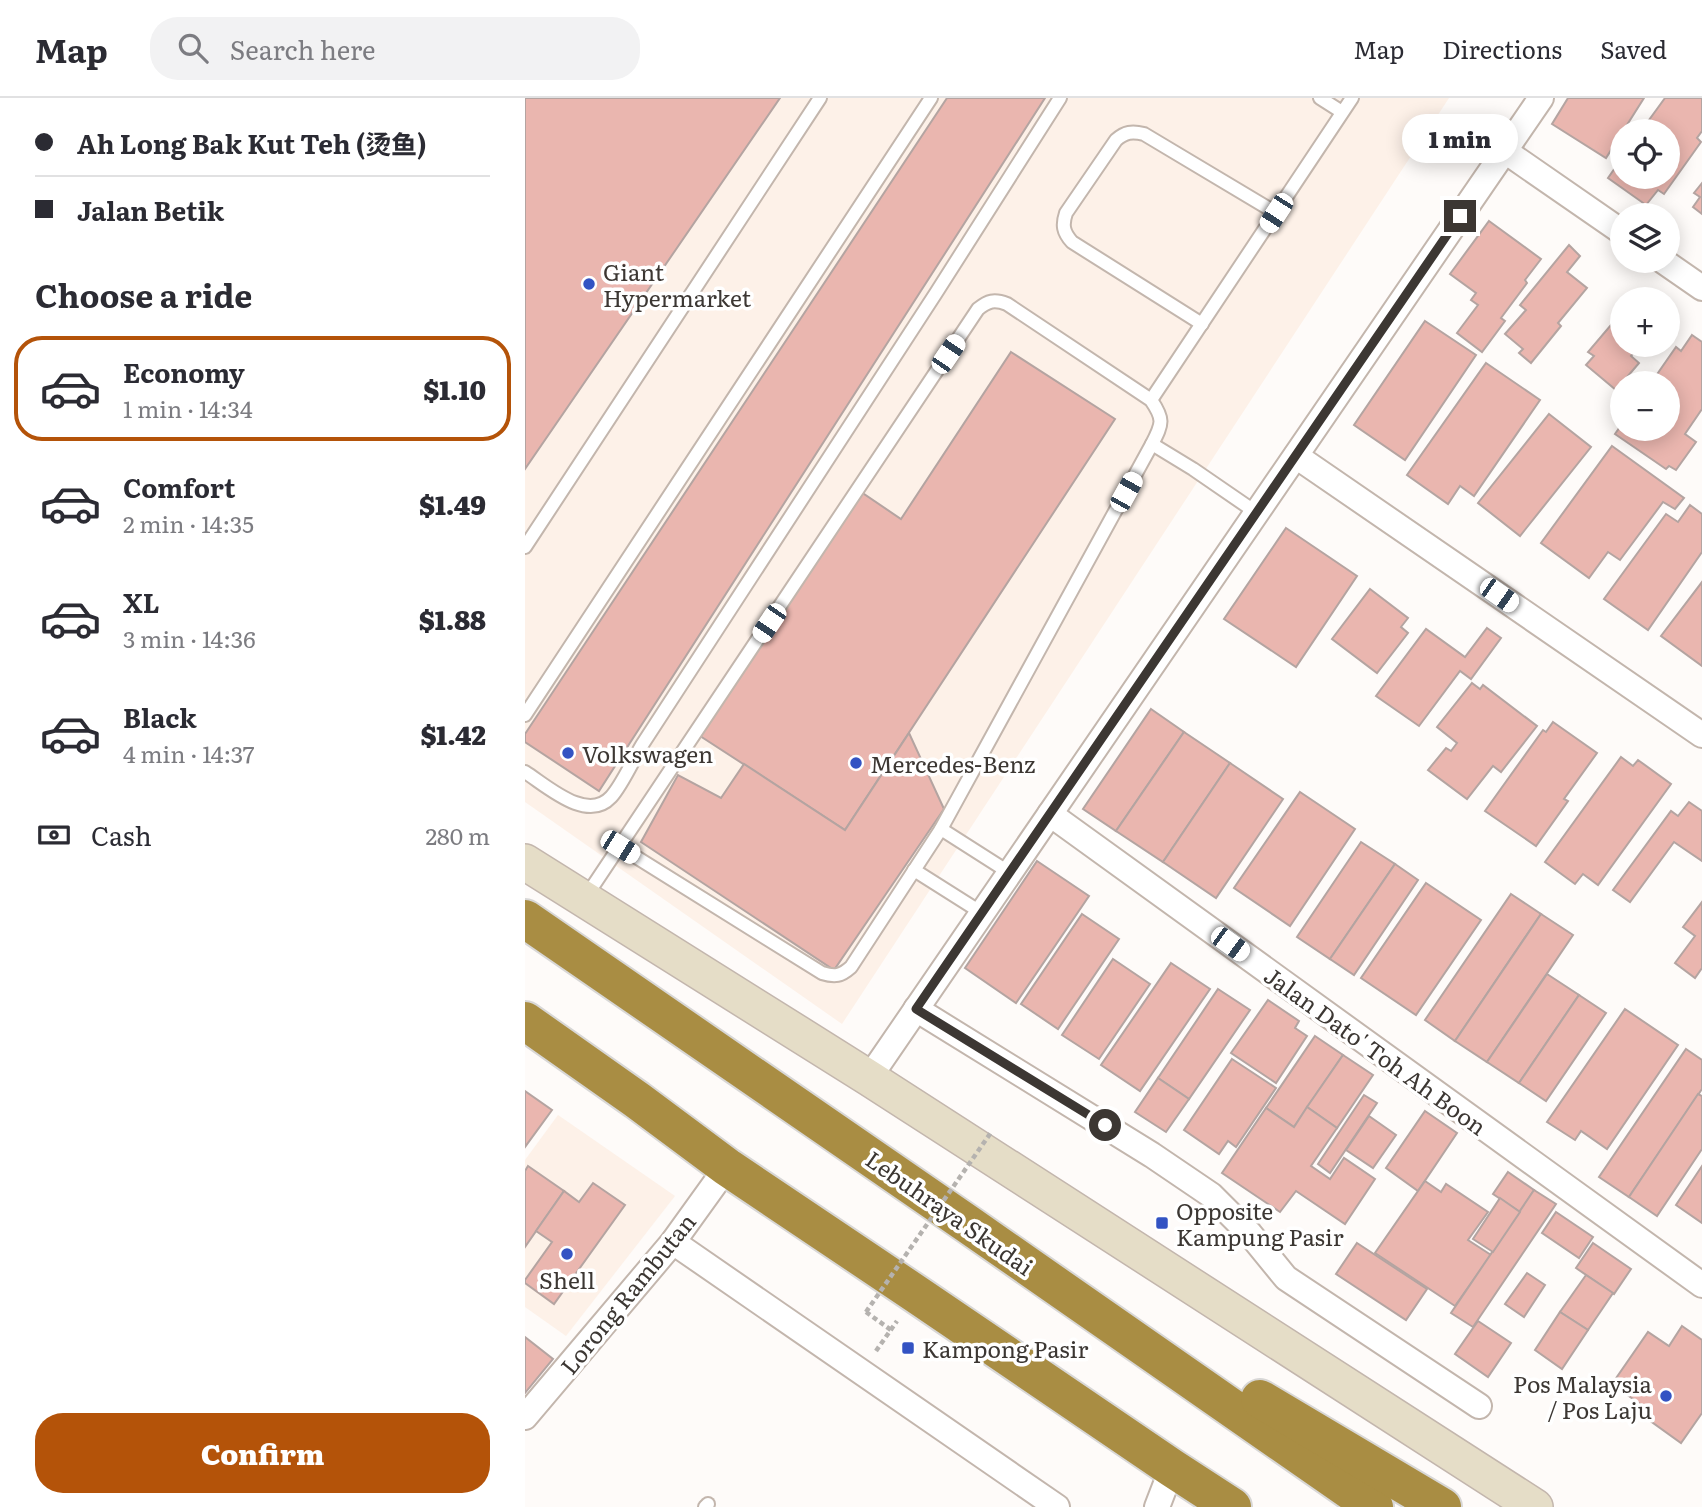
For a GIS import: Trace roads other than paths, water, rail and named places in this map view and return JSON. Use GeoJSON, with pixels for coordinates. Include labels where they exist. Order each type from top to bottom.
{"type":"FeatureCollection","features":[{"type":"Feature","properties":{"kind":"highway","name":"Lebuhraya Skudai"},"geometry":{"type":"LineString","coordinates":[[525,919],[1374,1507]]}},
{"type":"Feature","properties":{"kind":"highway"},"geometry":{"type":"LineString","coordinates":[[525,1021],[727,1167],[1232,1507]]}},
{"type":"Feature","properties":{"kind":"highway"},"geometry":{"type":"LineString","coordinates":[[1129,1336],[1214,1373],[1442,1507]]}},
{"type":"Feature","properties":{"kind":"street"},"geometry":{"type":"LineString","coordinates":[[869,1078],[1505,151],[1531,105]]}},
{"type":"Feature","properties":{"kind":"street"},"geometry":{"type":"LineString","coordinates":[[1505,151],[1610,224]]}},
{"type":"Feature","properties":{"kind":"street"},"geometry":{"type":"LineString","coordinates":[[1680,273],[1702,288]]}},
{"type":"Feature","properties":{"kind":"street"},"geometry":{"type":"LineString","coordinates":[[1296,456],[1702,735]]}},
{"type":"Feature","properties":{"kind":"street","name":"Jalan Dato' Toh Ah Boon"},"geometry":{"type":"LineString","coordinates":[[1050,814],[1702,1285]]}},
{"type":"Feature","properties":{"kind":"street"},"geometry":{"type":"LineString","coordinates":[[525,862],[869,1078],[1535,1507]]}},
{"type":"Feature","properties":{"kind":"street"},"geometry":{"type":"LineString","coordinates":[[916,1009],[1152,1155],[1211,1195],[1286,1278],[1479,1406]]}},
{"type":"Feature","properties":{"kind":"street","name":"Lorong Rambutan"},"geometry":{"type":"LineString","coordinates":[[525,1418],[673,1242],[727,1167]]}},
{"type":"Feature","properties":{"kind":"street"},"geometry":{"type":"LineString","coordinates":[[673,1242],[1057,1507]]}},
{"type":"Feature","properties":{"kind":"street"},"geometry":{"type":"LineString","coordinates":[[1157,1507],[1172,1468]]}},
{"type":"Feature","properties":{"kind":"lane"},"geometry":{"type":"LineString","coordinates":[[525,547],[820,98]]}},
{"type":"Feature","properties":{"kind":"lane"},"geometry":{"type":"LineString","coordinates":[[525,715],[931,98]]}},
{"type":"Feature","properties":{"kind":"lane"},"geometry":{"type":"LineString","coordinates":[[525,772],[578,806],[602,805],[611,796],[1060,98]]}},
{"type":"Feature","properties":{"kind":"lane"},"geometry":{"type":"LineString","coordinates":[[1320,98],[1342,112]]}},
{"type":"Feature","properties":{"kind":"lane"},"geometry":{"type":"LineString","coordinates":[[1151,400],[1352,98]]}},
{"type":"Feature","properties":{"kind":"lane"},"geometry":{"type":"LineString","coordinates":[[1202,324],[1072,242],[1065,234],[1062,223],[1066,213],[1116,140],[1134,131],[1144,134],[1276,213]]}},
{"type":"Feature","properties":{"kind":"lane"},"geometry":{"type":"LineString","coordinates":[[584,899],[978,309],[986,302],[996,300],[1007,304],[1151,400],[1161,414],[1160,429],[1152,444],[940,829],[851,967],[843,974],[832,976],[822,973],[620,847]]}},
{"type":"Feature","properties":{"kind":"lane"},"geometry":{"type":"LineString","coordinates":[[1152,444],[1257,513]]}},
{"type":"Feature","properties":{"kind":"lane"},"geometry":{"type":"LineString","coordinates":[[940,829],[1010,873]]}},
{"type":"Feature","properties":{"kind":"lane"},"geometry":{"type":"LineString","coordinates":[[914,870],[982,913]]}},
{"type":"Feature","properties":{"kind":"place","name":"Giant Hypermarket"},"geometry":{"type":"Point","coordinates":[589,284]}},
{"type":"Feature","properties":{"kind":"place","name":"Volkswagen"},"geometry":{"type":"Point","coordinates":[568,753]}},
{"type":"Feature","properties":{"kind":"place","name":"Mercedes-Benz"},"geometry":{"type":"Point","coordinates":[856,763]}},
{"type":"Feature","properties":{"kind":"place","name":"Opposite Kampung Pasir"},"geometry":{"type":"Point","coordinates":[1162,1223]}},
{"type":"Feature","properties":{"kind":"place","name":"Shell"},"geometry":{"type":"Point","coordinates":[567,1254]}},
{"type":"Feature","properties":{"kind":"place","name":"Kampong Pasir"},"geometry":{"type":"Point","coordinates":[908,1348]}},
{"type":"Feature","properties":{"kind":"place","name":"Pos Malaysia / Pos Laju"},"geometry":{"type":"Point","coordinates":[1666,1396]}}]}
